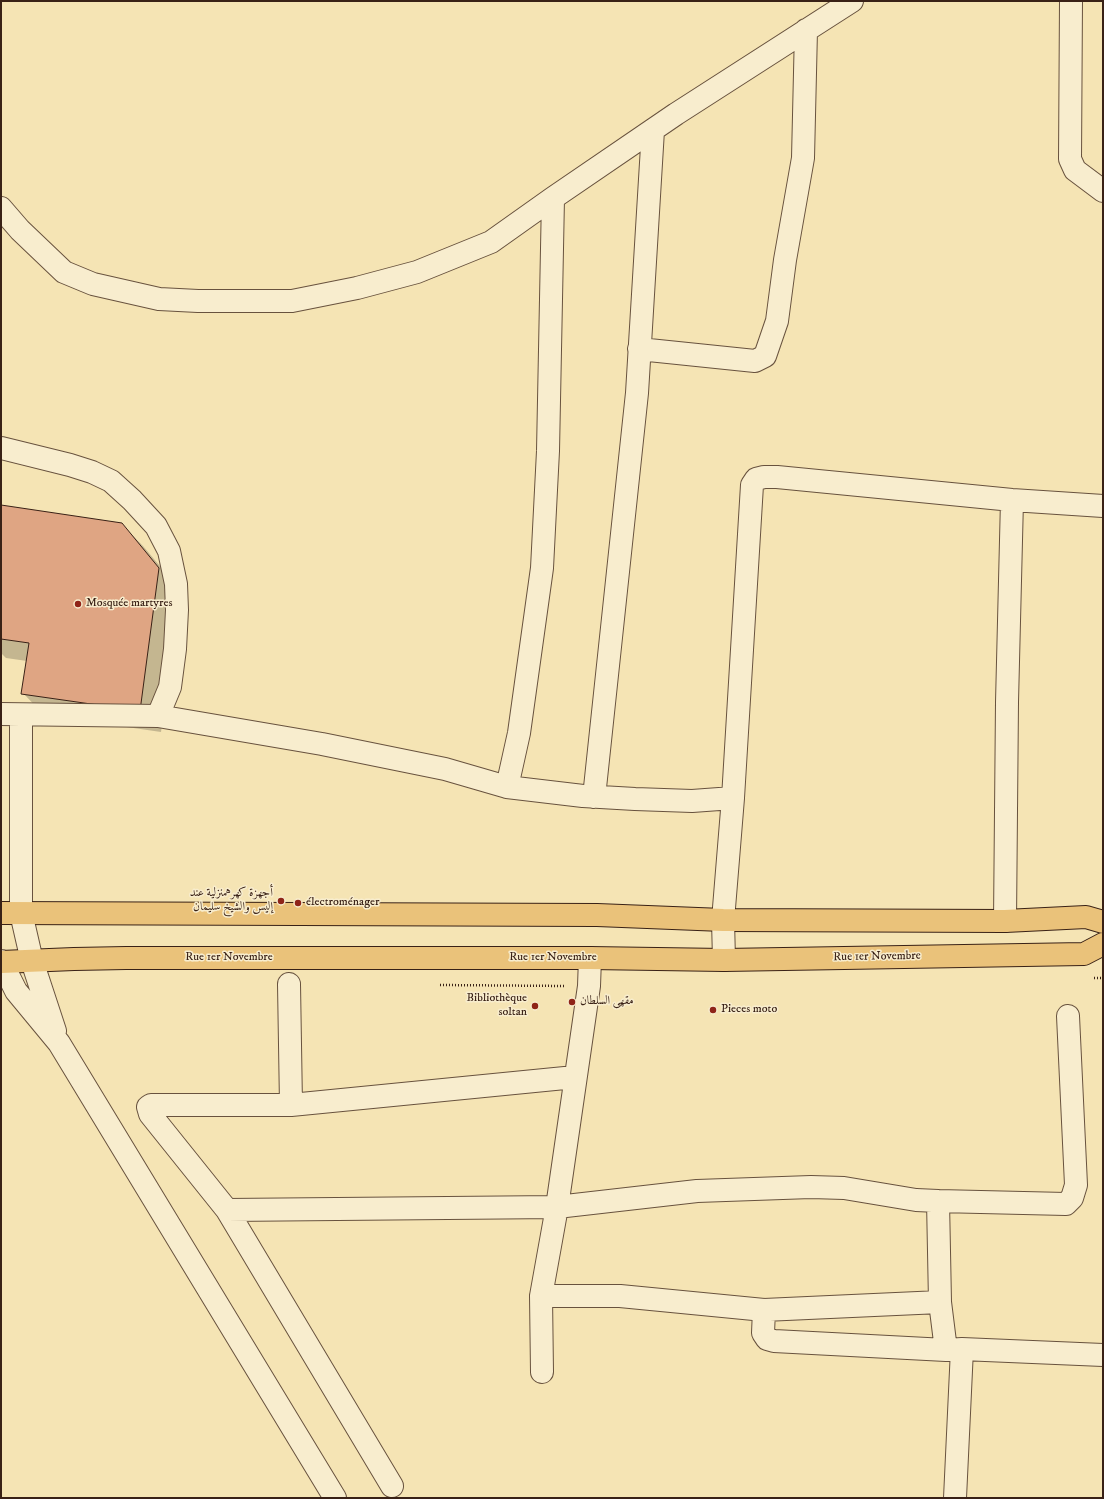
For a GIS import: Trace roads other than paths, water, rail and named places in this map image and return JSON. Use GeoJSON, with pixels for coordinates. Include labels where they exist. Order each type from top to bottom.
{"type":"FeatureCollection","features":[{"type":"Feature","properties":{"kind":"main road"},"geometry":{"type":"LineString","coordinates":[[11,913],[597,915],[723,920],[1005,921],[1086,917],[1103,922]]}},
{"type":"Feature","properties":{"kind":"main road","name":"Rue 1er Novembre"},"geometry":{"type":"LineString","coordinates":[[1,962],[126,958],[590,958],[724,960],[1084,954],[1103,944]]}},
{"type":"Feature","properties":{"kind":"street"},"geometry":{"type":"LineString","coordinates":[[1,208],[20,230],[64,272],[93,284],[159,299],[198,301],[292,301],[357,288],[417,272],[492,242],[553,198],[653,130],[852,1]]}},
{"type":"Feature","properties":{"kind":"street"},"geometry":{"type":"LineString","coordinates":[[1071,1],[1070,159],[1075,170],[1103,190]]}},
{"type":"Feature","properties":{"kind":"street"},"geometry":{"type":"LineString","coordinates":[[640,350],[755,361],[765,356],[777,321],[785,260],[803,158],[806,30]]}},
{"type":"Feature","properties":{"kind":"street"},"geometry":{"type":"LineString","coordinates":[[594,796],[636,400],[653,130]]}},
{"type":"Feature","properties":{"kind":"street"},"geometry":{"type":"LineString","coordinates":[[507,787],[519,733],[542,568],[548,451],[553,198]]}},
{"type":"Feature","properties":{"kind":"street"},"geometry":{"type":"LineString","coordinates":[[1,448],[70,465],[105,478],[132,500],[156,526],[168,551],[176,584],[177,610],[175,649],[170,687],[158,716]]}},
{"type":"Feature","properties":{"kind":"street"},"geometry":{"type":"LineString","coordinates":[[724,960],[723,920],[733,798],[752,485],[756,479],[764,477],[777,477],[1012,500],[1103,506]]}},
{"type":"Feature","properties":{"kind":"street"},"geometry":{"type":"LineString","coordinates":[[1005,921],[1007,702],[1012,500]]}},
{"type":"Feature","properties":{"kind":"street"},"geometry":{"type":"LineString","coordinates":[[59,1043],[32,961],[11,913],[11,715],[158,716],[322,744],[438,768],[507,787],[594,796],[692,801],[733,798]]}},
{"type":"Feature","properties":{"kind":"street"},"geometry":{"type":"LineString","coordinates":[[542,1372],[541,1296],[557,1207],[588,986],[590,958]]}},
{"type":"Feature","properties":{"kind":"street"},"geometry":{"type":"LineString","coordinates":[[1,962],[16,991],[59,1043],[334,1498]]}},
{"type":"Feature","properties":{"kind":"street"},"geometry":{"type":"LineString","coordinates":[[289,984],[291,1105]]}},
{"type":"Feature","properties":{"kind":"street"},"geometry":{"type":"LineString","coordinates":[[228,1210],[557,1207],[697,1192],[811,1187],[844,1188],[916,1200],[1066,1204],[1072,1198],[1076,1185],[1068,1016]]}},
{"type":"Feature","properties":{"kind":"street"},"geometry":{"type":"LineString","coordinates":[[392,1486],[228,1210],[150,1114],[148,1107],[151,1105],[291,1105],[575,1077]]}},
{"type":"Feature","properties":{"kind":"street"},"geometry":{"type":"LineString","coordinates":[[938,1201],[940,1302],[954,1350],[955,1498]]}},
{"type":"Feature","properties":{"kind":"street"},"geometry":{"type":"LineString","coordinates":[[541,1296],[620,1296],[764,1310],[940,1302]]}},
{"type":"Feature","properties":{"kind":"street"},"geometry":{"type":"LineString","coordinates":[[764,1310],[763,1333],[767,1339],[774,1341],[954,1350],[1103,1355]]}},
{"type":"Feature","properties":{"kind":"place","name":"Mosquée martyres"},"geometry":{"type":"Point","coordinates":[78,604]}},
{"type":"Feature","properties":{"kind":"place","name":"أجهزة كهرهمنزلية عند إليس والشيخ سليمان"},"geometry":{"type":"Point","coordinates":[281,901]}},
{"type":"Feature","properties":{"kind":"place","name":"électroménager"},"geometry":{"type":"Point","coordinates":[298,903]}},
{"type":"Feature","properties":{"kind":"place","name":"مقهى السلطان"},"geometry":{"type":"Point","coordinates":[572,1002]}},
{"type":"Feature","properties":{"kind":"place","name":"Bibliothèque soltan"},"geometry":{"type":"Point","coordinates":[535,1006]}},
{"type":"Feature","properties":{"kind":"place","name":"Pieces moto"},"geometry":{"type":"Point","coordinates":[713,1010]}}]}
